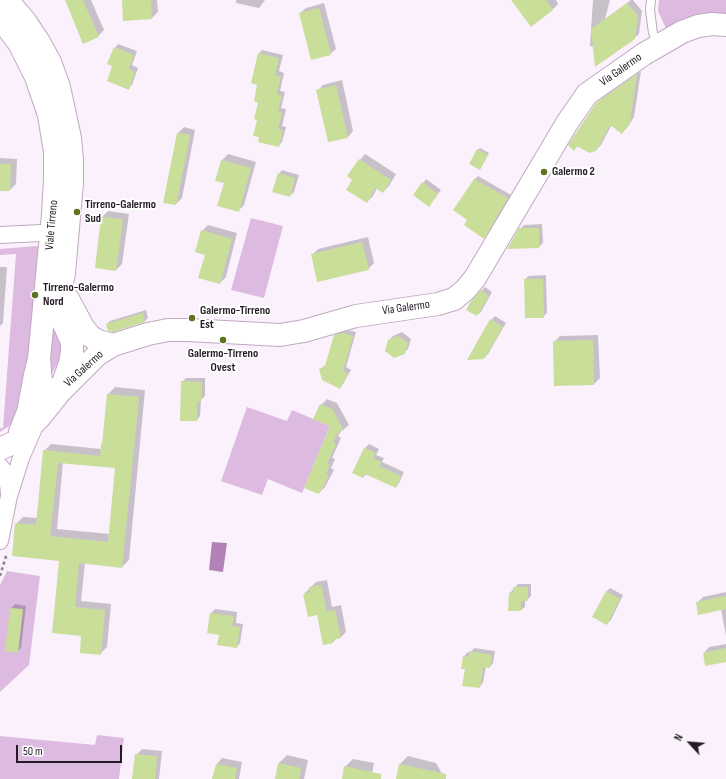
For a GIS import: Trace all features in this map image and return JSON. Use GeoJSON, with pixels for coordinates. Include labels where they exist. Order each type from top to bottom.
{"type":"FeatureCollection","features":[{"type":"Feature","properties":{"kind":"street","name":"Viale Tirreno"},"geometry":{"type":"LineString","coordinates":[[7,0],[25,21],[50,62],[59,87],[67,118],[72,160],[72,183],[60,232],[39,359],[28,412],[8,445]]}},
{"type":"Feature","properties":{"kind":"street","name":"Viale Tirreno"},"geometry":{"type":"LineString","coordinates":[[0,18],[20,43],[32,66],[44,96],[49,115],[53,133],[64,273]]}},
{"type":"Feature","properties":{"kind":"street","name":"Via Galermo"},"geometry":{"type":"LineString","coordinates":[[8,445],[40,417],[60,392],[97,355],[113,345],[148,334],[168,330],[280,335],[304,331],[356,316],[438,304],[454,299],[465,290],[475,278],[567,123],[587,94],[631,63],[682,32],[698,26],[712,24],[726,25]]}},
{"type":"Feature","properties":{"kind":"street"},"geometry":{"type":"LineString","coordinates":[[0,235],[60,232]]}},
{"type":"Feature","properties":{"kind":"street"},"geometry":{"type":"LineString","coordinates":[[64,273],[70,304],[82,328],[98,341],[113,345]]}},
{"type":"Feature","properties":{"kind":"street"},"geometry":{"type":"LineString","coordinates":[[39,359],[41,383],[43,386],[60,392],[70,363],[72,352],[72,342],[63,322],[60,308],[60,291],[64,273]]}},
{"type":"Feature","properties":{"kind":"street"},"geometry":{"type":"LineString","coordinates":[[0,541],[9,496],[21,458],[40,417]]}},
{"type":"Feature","properties":{"kind":"street"},"geometry":{"type":"LineString","coordinates":[[0,466],[7,476],[9,496]]}},
{"type":"Feature","properties":{"kind":"lane"},"geometry":{"type":"LineString","coordinates":[[651,0],[650,10],[653,33],[659,46]]}},
{"type":"Feature","properties":{"kind":"shaded area"},"geometry":{"type":"Polygon","coordinates":[[[659,0],[726,0],[726,16],[712,13],[702,15],[667,31],[658,11],[659,0]]]}},
{"type":"Feature","properties":{"kind":"shaded area"},"geometry":{"type":"Polygon","coordinates":[[[251,218],[283,226],[264,298],[231,290],[251,218]]]}},
{"type":"Feature","properties":{"kind":"shaded area"},"geometry":{"type":"Polygon","coordinates":[[[38,247],[25,392],[15,422],[0,432],[0,428],[3,428],[16,254],[0,255],[0,249],[38,247]]]}},
{"type":"Feature","properties":{"kind":"shaded area"},"geometry":{"type":"Polygon","coordinates":[[[52,313],[62,348],[62,353],[53,372],[47,378],[52,313]]]}},
{"type":"Feature","properties":{"kind":"shaded area"},"geometry":{"type":"Polygon","coordinates":[[[247,407],[287,421],[292,410],[330,426],[302,493],[268,479],[262,495],[221,481],[247,407]]]}},
{"type":"Feature","properties":{"kind":"shaded area"},"geometry":{"type":"Polygon","coordinates":[[[212,542],[227,543],[223,572],[209,570],[212,542]]]}},
{"type":"Feature","properties":{"kind":"shaded area"},"geometry":{"type":"Polygon","coordinates":[[[7,571],[40,576],[29,665],[0,692],[0,585],[7,571]]]}},
{"type":"Feature","properties":{"kind":"shaded area"},"geometry":{"type":"Polygon","coordinates":[[[97,735],[124,738],[119,779],[0,779],[0,736],[95,745],[97,735]]]}},
{"type":"Feature","properties":{"kind":"building"},"geometry":{"type":"Polygon","coordinates":[[[65,0],[83,0],[99,37],[83,44],[65,0]]]}},
{"type":"Feature","properties":{"kind":"building"},"geometry":{"type":"Polygon","coordinates":[[[122,0],[151,0],[152,19],[123,21],[122,0]]]}},
{"type":"Feature","properties":{"kind":"building"},"geometry":{"type":"Polygon","coordinates":[[[511,0],[546,0],[553,10],[531,27],[511,0]]]}},
{"type":"Feature","properties":{"kind":"building"},"geometry":{"type":"Polygon","coordinates":[[[627,3],[638,16],[635,39],[595,67],[591,29],[627,3]]]}},
{"type":"Feature","properties":{"kind":"building"},"geometry":{"type":"Polygon","coordinates":[[[319,8],[331,55],[311,60],[299,13],[319,8]]]}},
{"type":"Feature","properties":{"kind":"building"},"geometry":{"type":"Polygon","coordinates":[[[114,47],[134,55],[129,69],[135,72],[129,90],[107,81],[112,66],[107,64],[114,47]]]}},
{"type":"Feature","properties":{"kind":"building"},"geometry":{"type":"Polygon","coordinates":[[[258,53],[279,58],[275,75],[281,76],[277,94],[282,96],[278,111],[282,113],[278,129],[283,130],[279,147],[258,142],[259,137],[253,136],[257,120],[254,119],[258,103],[254,101],[257,85],[251,83],[258,53]]]}},
{"type":"Feature","properties":{"kind":"building"},"geometry":{"type":"Polygon","coordinates":[[[637,74],[630,123],[622,134],[610,125],[596,151],[589,153],[577,146],[574,151],[568,145],[596,103],[637,74]]]}},
{"type":"Feature","properties":{"kind":"building"},"geometry":{"type":"Polygon","coordinates":[[[336,85],[348,138],[328,142],[316,90],[336,85]]]}},
{"type":"Feature","properties":{"kind":"building"},"geometry":{"type":"Polygon","coordinates":[[[177,133],[190,135],[176,205],[163,203],[177,133]]]}},
{"type":"Feature","properties":{"kind":"building"},"geometry":{"type":"Polygon","coordinates":[[[477,149],[488,155],[480,170],[469,164],[477,149]]]}},
{"type":"Feature","properties":{"kind":"building"},"geometry":{"type":"Polygon","coordinates":[[[359,159],[391,180],[383,193],[375,188],[367,203],[346,190],[352,180],[347,176],[359,159]]]}},
{"type":"Feature","properties":{"kind":"building"},"geometry":{"type":"Polygon","coordinates":[[[221,160],[251,168],[239,212],[217,206],[224,183],[215,181],[221,160]]]}},
{"type":"Feature","properties":{"kind":"building"},"geometry":{"type":"Polygon","coordinates":[[[0,164],[11,164],[10,191],[0,191],[0,164]]]}},
{"type":"Feature","properties":{"kind":"building"},"geometry":{"type":"Polygon","coordinates":[[[278,173],[295,178],[290,197],[272,192],[278,173]]]}},
{"type":"Feature","properties":{"kind":"building"},"geometry":{"type":"Polygon","coordinates":[[[474,179],[508,198],[484,239],[464,225],[467,220],[453,210],[474,179]]]}},
{"type":"Feature","properties":{"kind":"building"},"geometry":{"type":"Polygon","coordinates":[[[422,182],[438,194],[429,207],[413,195],[422,182]]]}},
{"type":"Feature","properties":{"kind":"building"},"geometry":{"type":"Polygon","coordinates":[[[101,217],[123,219],[116,271],[95,268],[101,217]]]}},
{"type":"Feature","properties":{"kind":"building"},"geometry":{"type":"Polygon","coordinates":[[[519,228],[539,228],[539,248],[507,249],[519,228]]]}},
{"type":"Feature","properties":{"kind":"building"},"geometry":{"type":"Polygon","coordinates":[[[201,230],[232,239],[220,284],[198,278],[205,255],[195,252],[201,230]]]}},
{"type":"Feature","properties":{"kind":"building"},"geometry":{"type":"Polygon","coordinates":[[[362,242],[369,270],[317,282],[311,254],[362,242]]]}},
{"type":"Feature","properties":{"kind":"building"},"geometry":{"type":"Polygon","coordinates":[[[524,279],[543,279],[544,318],[525,318],[524,279]]]}},
{"type":"Feature","properties":{"kind":"building"},"geometry":{"type":"Polygon","coordinates":[[[481,290],[489,296],[477,316],[466,310],[471,301],[481,290]]]}},
{"type":"Feature","properties":{"kind":"building"},"geometry":{"type":"Polygon","coordinates":[[[143,313],[145,322],[113,332],[108,331],[106,324],[143,313]]]}},
{"type":"Feature","properties":{"kind":"building"},"geometry":{"type":"Polygon","coordinates":[[[490,319],[503,327],[484,359],[467,360],[490,319]]]}},
{"type":"Feature","properties":{"kind":"building"},"geometry":{"type":"Polygon","coordinates":[[[343,333],[353,336],[343,371],[348,374],[340,389],[322,380],[319,369],[325,366],[334,335],[343,333]]]}},
{"type":"Feature","properties":{"kind":"building"},"geometry":{"type":"Polygon","coordinates":[[[398,336],[408,343],[405,354],[394,358],[385,351],[388,340],[398,336]]]}},
{"type":"Feature","properties":{"kind":"building"},"geometry":{"type":"Polygon","coordinates":[[[593,340],[594,385],[554,386],[553,341],[593,340]]]}},
{"type":"Feature","properties":{"kind":"building"},"geometry":{"type":"Polygon","coordinates":[[[181,381],[202,382],[201,401],[197,401],[197,421],[180,421],[181,381]]]}},
{"type":"Feature","properties":{"kind":"building"},"geometry":{"type":"Polygon","coordinates":[[[107,394],[139,397],[122,568],[79,563],[75,607],[105,610],[101,655],[80,653],[81,636],[52,633],[59,561],[12,556],[15,523],[36,525],[43,450],[100,456],[107,394]],[[58,463],[50,536],[108,542],[115,468],[58,463]]]}},
{"type":"Feature","properties":{"kind":"building"},"geometry":{"type":"Polygon","coordinates":[[[320,404],[332,409],[344,431],[340,430],[333,442],[336,444],[327,464],[330,465],[326,474],[329,476],[319,494],[304,488],[330,426],[313,419],[320,404]]]}},
{"type":"Feature","properties":{"kind":"building"},"geometry":{"type":"Polygon","coordinates":[[[364,448],[376,453],[373,458],[381,462],[379,466],[401,476],[396,488],[365,474],[363,478],[352,473],[364,448]]]}},
{"type":"Feature","properties":{"kind":"building"},"geometry":{"type":"Polygon","coordinates":[[[321,585],[327,612],[335,610],[341,638],[333,640],[333,643],[323,645],[317,615],[308,617],[303,594],[310,592],[309,587],[321,585]]]}},
{"type":"Feature","properties":{"kind":"building"},"geometry":{"type":"Polygon","coordinates":[[[513,587],[528,587],[528,601],[521,601],[521,611],[508,611],[509,593],[513,593],[513,587]]]}},
{"type":"Feature","properties":{"kind":"building"},"geometry":{"type":"Polygon","coordinates":[[[606,591],[620,599],[607,625],[592,617],[606,591]]]}},
{"type":"Feature","properties":{"kind":"building"},"geometry":{"type":"Polygon","coordinates":[[[726,596],[726,609],[698,615],[696,602],[726,596]]]}},
{"type":"Feature","properties":{"kind":"building"},"geometry":{"type":"Polygon","coordinates":[[[10,608],[23,609],[18,653],[5,651],[10,608]]]}},
{"type":"Feature","properties":{"kind":"building"},"geometry":{"type":"Polygon","coordinates":[[[210,613],[234,616],[232,626],[240,627],[237,648],[217,645],[219,635],[207,633],[210,613]]]}},
{"type":"Feature","properties":{"kind":"building"},"geometry":{"type":"Polygon","coordinates":[[[726,648],[726,662],[705,666],[703,653],[726,648]]]}},
{"type":"Feature","properties":{"kind":"building"},"geometry":{"type":"Polygon","coordinates":[[[469,651],[492,655],[490,668],[483,667],[480,688],[462,686],[465,669],[461,669],[463,656],[469,657],[469,651]]]}},
{"type":"Feature","properties":{"kind":"building"},"geometry":{"type":"Polygon","coordinates":[[[135,754],[157,756],[155,779],[132,779],[135,754]]]}},
{"type":"Feature","properties":{"kind":"building"},"geometry":{"type":"Polygon","coordinates":[[[278,763],[301,768],[299,779],[275,779],[278,763]]]}},
{"type":"Feature","properties":{"kind":"building"},"geometry":{"type":"Polygon","coordinates":[[[216,764],[237,768],[235,779],[212,779],[216,764]]]}},
{"type":"Feature","properties":{"kind":"building"},"geometry":{"type":"Polygon","coordinates":[[[399,764],[446,774],[446,779],[396,779],[399,764]]]}},
{"type":"Feature","properties":{"kind":"building"},"geometry":{"type":"Polygon","coordinates":[[[344,766],[381,774],[381,779],[342,779],[344,766]]]}},
{"type":"Feature","properties":{"kind":"place","name":"Galermo 2"},"geometry":{"type":"Point","coordinates":[544,172]}},
{"type":"Feature","properties":{"kind":"place","name":"Tirreno-Galermo Sud"},"geometry":{"type":"Point","coordinates":[77,212]}},
{"type":"Feature","properties":{"kind":"place","name":"Tirreno-Galermo Nord"},"geometry":{"type":"Point","coordinates":[35,295]}},
{"type":"Feature","properties":{"kind":"place","name":"Galermo-Tirreno Est"},"geometry":{"type":"Point","coordinates":[192,318]}},
{"type":"Feature","properties":{"kind":"place","name":"Galermo-Tirreno Ovest"},"geometry":{"type":"Point","coordinates":[223,340]}}]}
